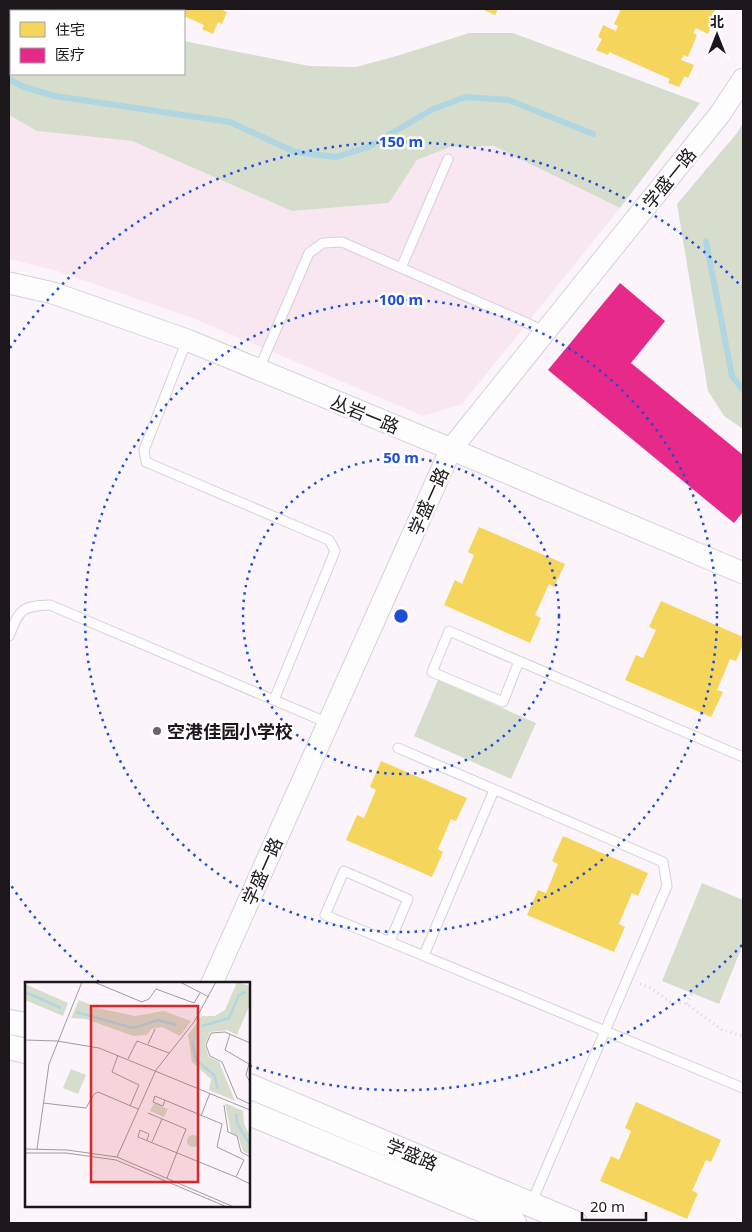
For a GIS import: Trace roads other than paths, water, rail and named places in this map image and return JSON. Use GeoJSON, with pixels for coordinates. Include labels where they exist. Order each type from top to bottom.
{"type":"FeatureCollection","features":[{"type":"Feature","properties":{"kind":"main road"},"geometry":{"type":"LineString","coordinates":[[9,1022],[25,1025]]}},
{"type":"Feature","properties":{"kind":"main road"},"geometry":{"type":"LineString","coordinates":[[9,1047],[25,1051]]}},
{"type":"Feature","properties":{"kind":"main road","name":"学盛路"},"geometry":{"type":"LineString","coordinates":[[250,1086],[575,1223]]}},
{"type":"Feature","properties":{"kind":"main road","name":"学盛路"},"geometry":{"type":"LineString","coordinates":[[250,1113],[514,1223]]}},
{"type":"Feature","properties":{"kind":"street","name":"学盛一路"},"geometry":{"type":"LineString","coordinates":[[212,982],[451,449],[720,114],[743,80]]}},
{"type":"Feature","properties":{"kind":"street","name":"丛岩一路"},"geometry":{"type":"LineString","coordinates":[[9,283],[53,293],[187,340],[451,449],[743,574]]}},
{"type":"Feature","properties":{"kind":"lane"},"geometry":{"type":"LineString","coordinates":[[400,268],[448,158]]}},
{"type":"Feature","properties":{"kind":"lane"},"geometry":{"type":"LineString","coordinates":[[258,370],[309,253],[323,242],[342,242],[546,331]]}},
{"type":"Feature","properties":{"kind":"lane"},"geometry":{"type":"LineString","coordinates":[[187,340],[144,450],[146,462],[329,540],[335,551],[274,700]]}},
{"type":"Feature","properties":{"kind":"lane"},"geometry":{"type":"LineString","coordinates":[[9,636],[18,614],[31,606],[50,605],[328,723]]}},
{"type":"Feature","properties":{"kind":"lane"},"geometry":{"type":"LineString","coordinates":[[519,661],[503,702],[432,672],[449,631],[519,661],[743,757]]}},
{"type":"Feature","properties":{"kind":"lane"},"geometry":{"type":"LineString","coordinates":[[398,748],[663,862],[667,886],[531,1205]]}},
{"type":"Feature","properties":{"kind":"lane"},"geometry":{"type":"LineString","coordinates":[[424,956],[494,790]]}},
{"type":"Feature","properties":{"kind":"lane"},"geometry":{"type":"LineString","coordinates":[[390,941],[408,899],[344,871],[325,914],[743,1088]]}},
{"type":"Feature","properties":{"kind":"waterway"},"geometry":{"type":"LineString","coordinates":[[9,79],[24,87],[55,96],[230,122],[295,152],[336,157],[368,147],[433,109],[466,97],[509,100],[593,134]]}},
{"type":"Feature","properties":{"kind":"waterway"},"geometry":{"type":"LineString","coordinates":[[706,241],[732,376],[743,390]]}},
{"type":"Feature","properties":{"kind":"place","name":"空港佳园小学校"},"geometry":{"type":"Point","coordinates":[157,731]}}]}
